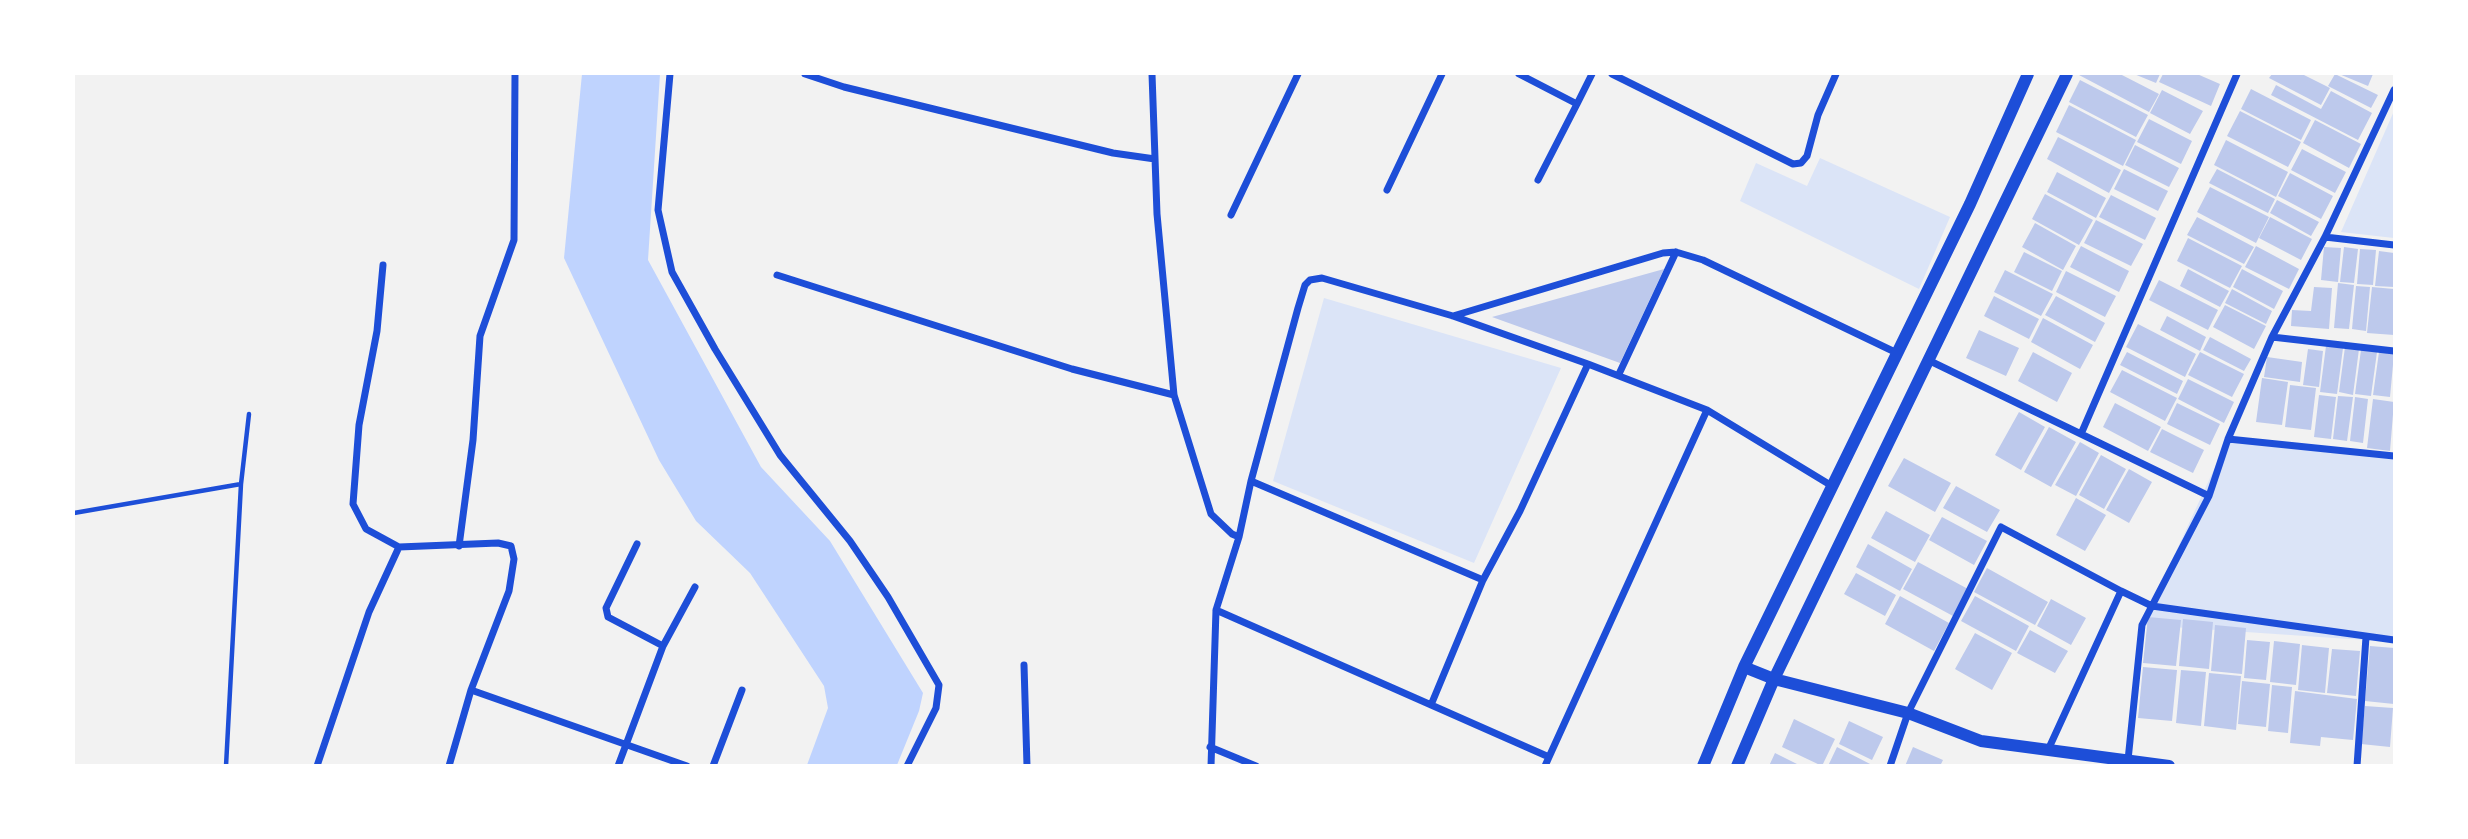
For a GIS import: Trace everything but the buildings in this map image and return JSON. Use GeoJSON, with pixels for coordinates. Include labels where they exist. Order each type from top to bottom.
{"type":"FeatureCollection","features":[{"type":"Feature","properties":{"kind":"street"},"geometry":{"type":"LineString","coordinates":[[459,546],[473,440],[480,337],[514,240],[515,74]]}},
{"type":"Feature","properties":{"kind":"street"},"geometry":{"type":"LineString","coordinates":[[670,74],[658,210],[672,272],[715,349],[780,455],[850,541],[888,597],[939,685],[936,708],[907,765]]}},
{"type":"Feature","properties":{"kind":"street"},"geometry":{"type":"LineString","coordinates":[[805,74],[844,87],[1113,153],[1155,159]]}},
{"type":"Feature","properties":{"kind":"street"},"geometry":{"type":"LineString","coordinates":[[1152,74],[1157,214],[1174,395],[1212,514],[1239,537]]}},
{"type":"Feature","properties":{"kind":"street"},"geometry":{"type":"LineString","coordinates":[[1231,215],[1298,74]]}},
{"type":"Feature","properties":{"kind":"street"},"geometry":{"type":"LineString","coordinates":[[1387,190],[1442,74]]}},
{"type":"Feature","properties":{"kind":"street"},"geometry":{"type":"LineString","coordinates":[[1519,74],[1577,104]]}},
{"type":"Feature","properties":{"kind":"street"},"geometry":{"type":"LineString","coordinates":[[1538,180],[1592,74]]}},
{"type":"Feature","properties":{"kind":"street"},"geometry":{"type":"LineString","coordinates":[[1612,74],[1793,164],[1801,163],[1807,156],[1818,115],[1836,74]]}},
{"type":"Feature","properties":{"kind":"street"},"geometry":{"type":"LineString","coordinates":[[1703,765],[1744,667],[1970,204],[2028,74]]}},
{"type":"Feature","properties":{"kind":"street"},"geometry":{"type":"LineString","coordinates":[[1737,765],[1774,679],[2067,74]]}},
{"type":"Feature","properties":{"kind":"street"},"geometry":{"type":"LineString","coordinates":[[2081,434],[2238,74]]}},
{"type":"Feature","properties":{"kind":"street"},"geometry":{"type":"LineString","coordinates":[[2127,760],[2142,625],[2209,496],[2228,439],[2272,337],[2325,237],[2394,88]]}},
{"type":"Feature","properties":{"kind":"street"},"geometry":{"type":"LineString","coordinates":[[2325,237],[2395,245]]}},
{"type":"Feature","properties":{"kind":"street"},"geometry":{"type":"LineString","coordinates":[[1453,316],[1663,253],[1676,252],[1703,260],[1897,353]]}},
{"type":"Feature","properties":{"kind":"street"},"geometry":{"type":"LineString","coordinates":[[1619,374],[1676,252]]}},
{"type":"Feature","properties":{"kind":"street"},"geometry":{"type":"LineString","coordinates":[[383,265],[377,331],[359,425],[353,504],[366,529],[399,547],[498,543],[511,546],[514,559],[509,591],[471,690],[449,765]]}},
{"type":"Feature","properties":{"kind":"street"},"geometry":{"type":"LineString","coordinates":[[777,275],[1073,369],[1174,395]]}},
{"type":"Feature","properties":{"kind":"street"},"geometry":{"type":"LineString","coordinates":[[1211,765],[1216,610],[1239,537],[1251,481],[1298,308],[1305,285],[1310,279],[1322,278],[1453,316],[1619,374],[1707,410],[1832,486]]}},
{"type":"Feature","properties":{"kind":"street"},"geometry":{"type":"LineString","coordinates":[[2272,337],[2395,351]]}},
{"type":"Feature","properties":{"kind":"street"},"geometry":{"type":"LineString","coordinates":[[1928,360],[2209,496]]}},
{"type":"Feature","properties":{"kind":"street"},"geometry":{"type":"LineString","coordinates":[[1431,705],[1483,580],[1520,511],[1588,363]]}},
{"type":"Feature","properties":{"kind":"street"},"geometry":{"type":"LineString","coordinates":[[1545,765],[1707,410]]}},
{"type":"Feature","properties":{"kind":"street"},"geometry":{"type":"LineString","coordinates":[[2228,439],[2395,456]]}},
{"type":"Feature","properties":{"kind":"street"},"geometry":{"type":"LineString","coordinates":[[1251,481],[1483,580]]}},
{"type":"Feature","properties":{"kind":"street"},"geometry":{"type":"LineString","coordinates":[[1890,765],[1908,713],[2001,527],[2152,606],[2395,640]]}},
{"type":"Feature","properties":{"kind":"street"},"geometry":{"type":"LineString","coordinates":[[637,544],[606,608],[608,617],[663,646]]}},
{"type":"Feature","properties":{"kind":"street"},"geometry":{"type":"LineString","coordinates":[[317,765],[369,612],[399,547]]}},
{"type":"Feature","properties":{"kind":"street"},"geometry":{"type":"LineString","coordinates":[[618,765],[663,646],[695,587]]}},
{"type":"Feature","properties":{"kind":"street"},"geometry":{"type":"LineString","coordinates":[[2048,750],[2121,591]]}},
{"type":"Feature","properties":{"kind":"street"},"geometry":{"type":"LineString","coordinates":[[1216,610],[1549,757]]}},
{"type":"Feature","properties":{"kind":"street"},"geometry":{"type":"LineString","coordinates":[[2357,765],[2366,637]]}},
{"type":"Feature","properties":{"kind":"street"},"geometry":{"type":"LineString","coordinates":[[1024,665],[1027,765]]}},
{"type":"Feature","properties":{"kind":"street"},"geometry":{"type":"LineString","coordinates":[[1744,667],[1774,679],[1908,713],[1981,741],[2169,765]]}},
{"type":"Feature","properties":{"kind":"street"},"geometry":{"type":"LineString","coordinates":[[471,690],[687,765]]}},
{"type":"Feature","properties":{"kind":"street"},"geometry":{"type":"LineString","coordinates":[[713,765],[742,691]]}},
{"type":"Feature","properties":{"kind":"street"},"geometry":{"type":"LineString","coordinates":[[1210,747],[1256,765]]}},
{"type":"Feature","properties":{"kind":"lane"},"geometry":{"type":"LineString","coordinates":[[226,765],[241,484],[249,414]]}},
{"type":"Feature","properties":{"kind":"lane"},"geometry":{"type":"LineString","coordinates":[[74,513],[241,484]]}},
{"type":"Feature","properties":{"kind":"shaded area"},"geometry":{"type":"Polygon","coordinates":[[[2394,111],[2394,238],[2341,232],[2394,111]]]}},
{"type":"Feature","properties":{"kind":"shaded area"},"geometry":{"type":"Polygon","coordinates":[[[1820,158],[1950,217],[1919,289],[1740,201],[1756,163],[1807,186],[1820,158]]]}},
{"type":"Feature","properties":{"kind":"shaded area"},"geometry":{"type":"Polygon","coordinates":[[[1324,298],[1561,368],[1474,563],[1273,481],[1324,298]]]}},
{"type":"Feature","properties":{"kind":"shaded area"},"geometry":{"type":"Polygon","coordinates":[[[2228,439],[2394,456],[2394,642],[2142,625],[2228,439]]]}},
{"type":"Feature","properties":{"kind":"water"},"geometry":{"type":"Polygon","coordinates":[[[582,74],[660,74],[648,260],[761,467],[830,541],[923,693],[919,711],[897,765],[807,765],[828,708],[824,686],[750,573],[696,521],[659,460],[564,258],[582,74]]]}}]}
